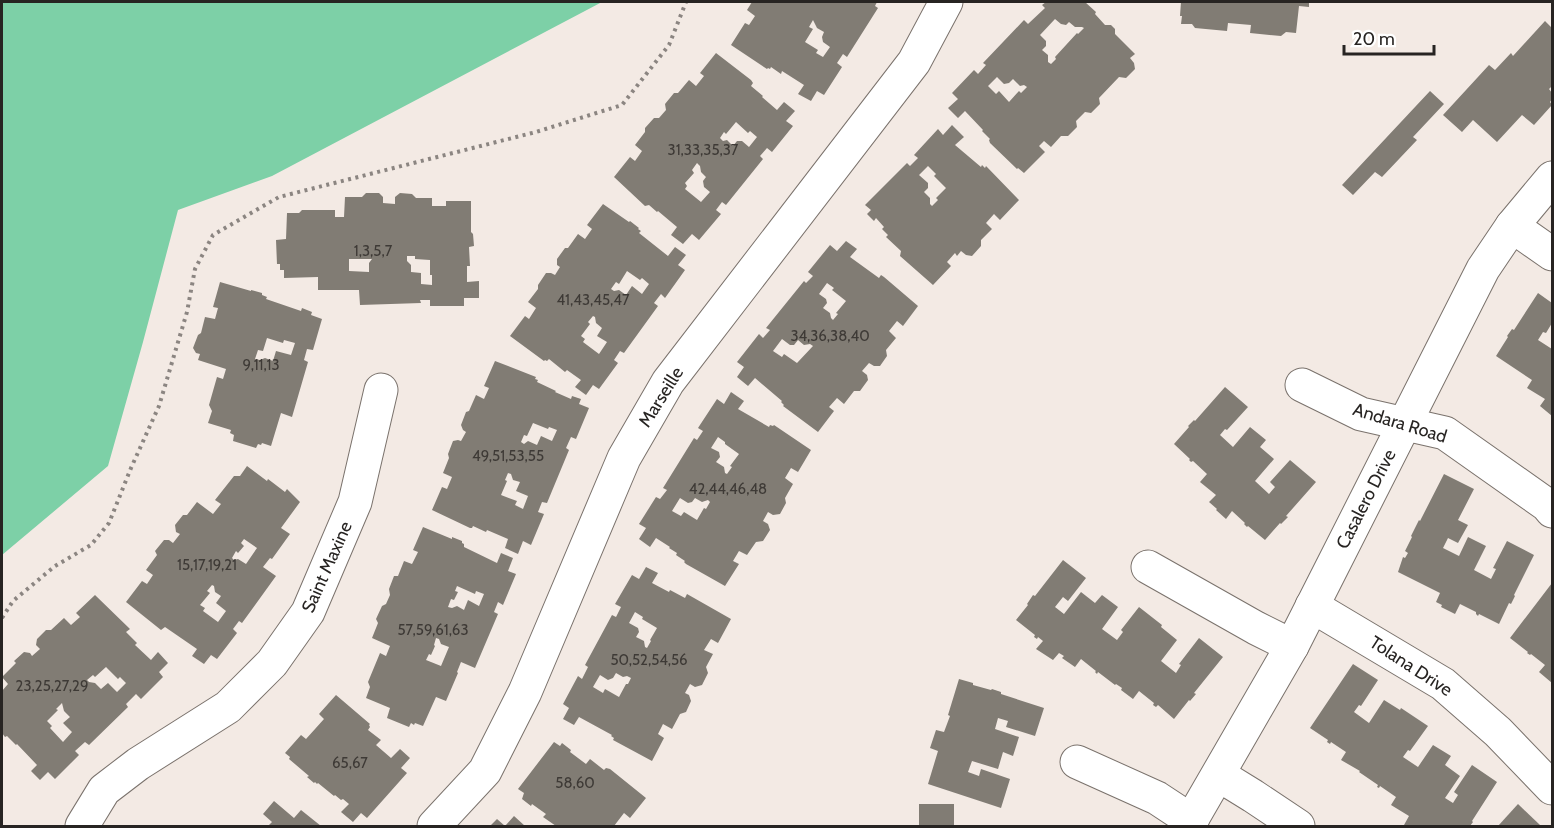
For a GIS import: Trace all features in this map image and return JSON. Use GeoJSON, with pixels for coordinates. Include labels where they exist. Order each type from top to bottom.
{"type":"FeatureCollection","features":[{"type":"Feature","properties":{"kind":"street","name":"Marseille"},"geometry":{"type":"LineString","coordinates":[[434,826],[485,771],[525,692],[624,458],[668,382],[914,62],[946,2]]}},
{"type":"Feature","properties":{"kind":"street","name":"Casalero Drive"},"geometry":{"type":"LineString","coordinates":[[1190,824],[1292,646],[1483,269],[1512,226],[1552,178]]}},
{"type":"Feature","properties":{"kind":"street"},"geometry":{"type":"LineString","coordinates":[[1512,226],[1552,254]]}},
{"type":"Feature","properties":{"kind":"street","name":"Andara Road"},"geometry":{"type":"LineString","coordinates":[[1302,386],[1361,414],[1445,433],[1547,505],[1552,511]]}},
{"type":"Feature","properties":{"kind":"street","name":"Saint Maxine"},"geometry":{"type":"LineString","coordinates":[[82,826],[104,790],[138,764],[228,707],[272,663],[309,612],[355,502],[381,390]]}},
{"type":"Feature","properties":{"kind":"street"},"geometry":{"type":"LineString","coordinates":[[1148,567],[1292,646]]}},
{"type":"Feature","properties":{"kind":"street","name":"Tolana Drive"},"geometry":{"type":"LineString","coordinates":[[1312,606],[1443,684],[1498,732],[1552,788]]}},
{"type":"Feature","properties":{"kind":"street"},"geometry":{"type":"LineString","coordinates":[[1077,762],[1156,798],[1190,824]]}},
{"type":"Feature","properties":{"kind":"street"},"geometry":{"type":"LineString","coordinates":[[1219,775],[1298,826]]}},
{"type":"Feature","properties":{"kind":"path"},"geometry":{"type":"LineString","coordinates":[[2,618],[13,601],[55,566],[91,545],[109,523],[130,468],[159,406],[187,312],[195,269],[213,235],[279,197],[536,132],[621,105],[669,45],[686,2]]}},
{"type":"Feature","properties":{"kind":"green space"},"geometry":{"type":"Polygon","coordinates":[[[2,2],[602,2],[272,176],[178,210],[108,466],[2,555],[2,2]]]}},
{"type":"Feature","properties":{"kind":"building"},"geometry":{"type":"Polygon","coordinates":[[[752,2],[877,2],[875,6],[878,8],[847,57],[843,54],[837,63],[842,67],[824,95],[817,91],[811,101],[798,94],[804,85],[782,71],[781,74],[771,67],[767,69],[731,45],[745,23],[749,25],[755,16],[747,10],[752,2]],[[813,20],[809,27],[813,29],[805,42],[818,50],[816,53],[823,57],[830,47],[823,42],[824,32],[817,28],[813,20]]]}},
{"type":"Feature","properties":{"kind":"building"},"geometry":{"type":"Polygon","coordinates":[[[1046,2],[1085,2],[1105,25],[1111,25],[1115,29],[1115,34],[1135,54],[1130,58],[1135,69],[1126,78],[1119,77],[1099,98],[1100,104],[1091,113],[1085,112],[1076,121],[1077,127],[1068,136],[1061,136],[1051,147],[1044,141],[1039,146],[1045,152],[1024,173],[990,143],[990,139],[983,130],[965,111],[958,118],[948,108],[958,99],[952,93],[974,70],[978,74],[986,65],[983,63],[1024,20],[1028,24],[1045,8],[1042,5],[1046,2]],[[1055,19],[1040,35],[1046,41],[1046,46],[1042,50],[1048,55],[1048,62],[1051,64],[1084,28],[1075,27],[1069,22],[1066,25],[1061,24],[1055,19]],[[997,77],[988,86],[996,94],[999,91],[1009,102],[1019,91],[1021,93],[1027,87],[1020,86],[1013,79],[1004,84],[997,77]]]}},
{"type":"Feature","properties":{"kind":"building"},"geometry":{"type":"Polygon","coordinates":[[[1181,2],[1309,2],[1309,7],[1299,6],[1296,33],[1286,32],[1281,36],[1250,33],[1251,25],[1228,23],[1227,31],[1195,28],[1192,24],[1181,24],[1181,2]]]}},
{"type":"Feature","properties":{"kind":"building"},"geometry":{"type":"Polygon","coordinates":[[[1545,21],[1552,28],[1552,86],[1549,89],[1552,93],[1550,102],[1552,105],[1534,125],[1522,115],[1497,142],[1473,120],[1462,132],[1443,115],[1489,65],[1495,70],[1511,53],[1513,56],[1545,21]]]}},
{"type":"Feature","properties":{"kind":"building"},"geometry":{"type":"Polygon","coordinates":[[[716,53],[751,80],[753,83],[751,86],[777,110],[784,102],[795,111],[786,121],[793,126],[772,152],[767,148],[760,156],[763,159],[726,205],[722,202],[716,210],[721,214],[699,240],[692,234],[683,244],[671,235],[677,227],[649,205],[645,206],[614,177],[630,157],[635,161],[642,151],[635,145],[645,132],[645,128],[654,118],[659,118],[666,110],[665,104],[689,80],[696,86],[704,76],[700,73],[716,53]],[[736,122],[720,138],[723,141],[727,140],[733,146],[737,141],[742,141],[749,147],[757,137],[750,131],[748,133],[736,122]],[[697,163],[692,170],[694,173],[685,183],[687,186],[685,189],[701,202],[710,192],[704,187],[703,181],[706,177],[697,163]]]}},
{"type":"Feature","properties":{"kind":"building"},"geometry":{"type":"Polygon","coordinates":[[[1430,91],[1444,104],[1413,137],[1417,140],[1382,177],[1375,172],[1353,195],[1342,185],[1430,91]]]}},
{"type":"Feature","properties":{"kind":"building"},"geometry":{"type":"Polygon","coordinates":[[[952,125],[964,137],[955,145],[981,167],[986,166],[1019,200],[1000,220],[994,214],[986,223],[992,229],[981,240],[981,246],[972,256],[961,251],[957,256],[955,253],[947,262],[951,266],[933,285],[900,256],[901,251],[886,237],[888,235],[882,229],[884,227],[876,218],[874,221],[867,214],[871,210],[865,205],[907,163],[910,166],[918,158],[914,155],[938,129],[943,135],[952,125]],[[928,166],[919,175],[928,183],[928,188],[924,192],[930,198],[932,206],[946,188],[934,176],[936,174],[928,166]]]}},
{"type":"Feature","properties":{"kind":"building"},"geometry":{"type":"Polygon","coordinates":[[[366,193],[379,193],[383,197],[383,203],[395,204],[395,197],[400,193],[412,194],[416,198],[432,198],[432,206],[446,206],[446,201],[471,201],[471,232],[474,246],[469,247],[470,266],[467,266],[467,282],[479,281],[479,298],[464,298],[464,306],[430,306],[430,300],[420,300],[421,303],[360,305],[359,290],[318,290],[318,277],[284,278],[284,270],[280,270],[280,264],[277,264],[276,240],[286,239],[287,213],[299,213],[302,210],[335,210],[335,217],[344,217],[345,197],[362,197],[366,193]],[[407,256],[411,272],[421,273],[421,284],[432,285],[430,260],[407,256]],[[349,259],[349,271],[369,272],[369,263],[372,259],[349,259]]]}},
{"type":"Feature","properties":{"kind":"building"},"geometry":{"type":"Polygon","coordinates":[[[603,204],[639,228],[641,231],[639,233],[668,256],[675,247],[686,255],[678,265],[685,270],[665,298],[661,294],[654,303],[658,306],[624,353],[620,351],[614,360],[618,363],[599,389],[593,385],[586,395],[575,387],[581,380],[567,370],[565,372],[549,359],[544,361],[510,336],[525,316],[529,319],[536,308],[528,302],[546,273],[555,275],[560,267],[557,265],[557,259],[565,248],[568,248],[578,234],[585,239],[592,229],[587,225],[603,204]],[[627,271],[619,284],[616,282],[611,289],[619,290],[626,295],[632,286],[642,294],[649,284],[627,271]],[[593,316],[581,336],[585,339],[583,342],[599,354],[607,342],[597,336],[602,328],[593,316]]]}},
{"type":"Feature","properties":{"kind":"building"},"geometry":{"type":"Polygon","coordinates":[[[846,241],[857,249],[850,257],[879,278],[881,275],[884,277],[918,306],[903,326],[897,321],[889,331],[896,338],[886,350],[887,356],[880,366],[869,363],[862,371],[867,375],[868,380],[860,391],[854,391],[844,404],[837,398],[829,407],[834,411],[818,432],[783,406],[782,401],[755,378],[748,386],[737,377],[744,367],[737,362],[759,334],[763,338],[770,330],[766,328],[804,281],[806,283],[813,276],[808,272],[830,245],[837,251],[846,241]],[[827,283],[819,294],[826,299],[827,303],[823,308],[830,313],[833,320],[846,301],[827,283]],[[782,339],[773,351],[782,357],[784,354],[797,363],[813,346],[804,345],[798,340],[794,345],[790,345],[782,339]]]}},
{"type":"Feature","properties":{"kind":"building"},"geometry":{"type":"Polygon","coordinates":[[[220,282],[262,293],[267,297],[266,299],[301,311],[302,308],[322,319],[313,350],[307,349],[304,360],[308,362],[292,417],[281,413],[271,446],[262,443],[256,448],[233,441],[234,435],[230,433],[231,430],[208,423],[212,411],[209,405],[217,377],[223,379],[226,369],[198,360],[200,354],[196,353],[193,348],[201,333],[205,317],[215,319],[218,308],[213,307],[220,282]],[[267,338],[263,351],[258,350],[255,359],[265,358],[273,361],[276,351],[291,355],[295,343],[284,340],[283,343],[267,338]]]}},
{"type":"Feature","properties":{"kind":"building"},"geometry":{"type":"Polygon","coordinates":[[[1538,293],[1552,303],[1552,323],[1538,340],[1552,349],[1552,416],[1540,406],[1545,399],[1527,388],[1532,380],[1496,356],[1507,336],[1512,329],[1514,330],[1538,293]]]}},
{"type":"Feature","properties":{"kind":"building"},"geometry":{"type":"Polygon","coordinates":[[[495,361],[536,377],[537,382],[555,392],[571,399],[572,396],[581,399],[579,404],[589,408],[576,439],[571,437],[566,448],[569,450],[547,503],[542,502],[538,512],[544,514],[531,545],[523,541],[518,554],[505,548],[508,539],[487,530],[486,532],[473,526],[470,528],[432,510],[442,487],[447,489],[452,477],[443,473],[453,441],[461,441],[466,432],[461,425],[466,412],[469,411],[476,395],[484,399],[489,388],[484,386],[495,361]],[[533,423],[527,436],[524,435],[521,442],[524,444],[528,441],[537,445],[541,436],[552,441],[557,430],[533,423]],[[508,473],[501,495],[517,501],[515,505],[523,509],[528,496],[516,491],[520,482],[513,480],[511,474],[508,473]]]}},
{"type":"Feature","properties":{"kind":"building"},"geometry":{"type":"Polygon","coordinates":[[[1225,387],[1248,407],[1220,435],[1233,447],[1250,427],[1266,440],[1260,447],[1274,459],[1255,481],[1269,494],[1275,487],[1270,482],[1290,460],[1316,482],[1286,516],[1288,517],[1265,540],[1247,527],[1232,511],[1226,519],[1216,510],[1209,502],[1216,495],[1200,482],[1207,474],[1193,461],[1191,462],[1174,444],[1225,387]]]}},
{"type":"Feature","properties":{"kind":"building"},"geometry":{"type":"Polygon","coordinates":[[[731,392],[744,401],[738,409],[769,427],[774,425],[811,450],[798,472],[791,468],[785,478],[793,484],[780,514],[773,515],[768,512],[763,521],[768,524],[770,530],[763,541],[756,542],[747,555],[739,551],[733,561],[739,564],[725,586],[686,564],[676,555],[677,553],[656,538],[650,547],[639,539],[646,528],[639,524],[656,497],[660,499],[667,490],[663,488],[694,438],[697,440],[703,431],[698,428],[717,399],[724,404],[731,392]],[[718,437],[711,448],[719,452],[720,457],[716,462],[724,467],[727,474],[739,454],[718,437]],[[680,498],[672,511],[681,516],[684,512],[697,520],[710,502],[708,500],[702,502],[695,498],[688,503],[680,498]]]}},
{"type":"Feature","properties":{"kind":"building"},"geometry":{"type":"Polygon","coordinates":[[[247,466],[285,492],[287,489],[300,502],[281,528],[290,534],[272,559],[270,558],[263,567],[276,576],[242,623],[239,621],[233,629],[237,633],[217,659],[211,655],[204,664],[192,656],[197,649],[165,627],[161,630],[126,602],[142,581],[147,584],[153,575],[146,570],[157,555],[155,551],[164,540],[173,543],[180,534],[176,532],[175,525],[183,515],[187,515],[197,502],[213,514],[221,504],[215,500],[234,476],[240,476],[247,466]],[[244,539],[241,543],[244,546],[238,553],[236,551],[232,558],[246,564],[257,548],[244,539]],[[212,585],[207,591],[210,593],[200,605],[205,608],[203,611],[218,622],[226,611],[216,603],[221,596],[215,592],[212,585]]]}},
{"type":"Feature","properties":{"kind":"building"},"geometry":{"type":"Polygon","coordinates":[[[1444,474],[1474,489],[1458,520],[1468,525],[1458,543],[1448,538],[1443,548],[1459,556],[1468,537],[1486,546],[1474,570],[1491,579],[1496,569],[1493,568],[1507,541],[1534,555],[1499,624],[1479,614],[1478,616],[1476,612],[1460,604],[1455,614],[1441,607],[1442,605],[1436,602],[1440,593],[1398,572],[1403,557],[1405,558],[1408,553],[1405,551],[1411,536],[1444,474]]]}},
{"type":"Feature","properties":{"kind":"building"},"geometry":{"type":"Polygon","coordinates":[[[423,527],[462,541],[464,547],[497,563],[501,553],[513,558],[508,571],[516,574],[503,605],[498,602],[494,612],[498,614],[475,668],[461,662],[446,701],[436,697],[423,726],[411,723],[409,727],[387,718],[390,708],[366,698],[370,687],[368,682],[380,653],[386,656],[390,646],[372,638],[378,623],[376,619],[390,595],[389,589],[394,576],[398,576],[404,561],[412,564],[418,552],[413,550],[423,527]],[[457,586],[455,591],[458,592],[454,600],[451,599],[448,607],[457,606],[464,610],[468,600],[479,606],[484,594],[476,591],[475,594],[457,586]],[[436,638],[431,655],[429,654],[426,660],[441,666],[449,647],[441,644],[436,638]]]}},
{"type":"Feature","properties":{"kind":"building"},"geometry":{"type":"Polygon","coordinates":[[[1063,560],[1086,578],[1068,601],[1063,597],[1055,607],[1064,614],[1081,592],[1095,603],[1102,595],[1118,607],[1102,629],[1117,640],[1123,632],[1121,630],[1139,607],[1177,640],[1161,661],[1176,673],[1181,665],[1179,664],[1199,638],[1223,657],[1174,719],[1158,705],[1156,707],[1153,705],[1154,703],[1139,691],[1133,699],[1121,690],[1122,688],[1098,672],[1097,674],[1081,659],[1075,667],[1059,653],[1053,660],[1036,649],[1043,641],[1034,637],[1035,635],[1016,620],[1033,595],[1035,596],[1063,560]]]}},
{"type":"Feature","properties":{"kind":"building"},"geometry":{"type":"Polygon","coordinates":[[[646,567],[658,573],[652,583],[685,598],[687,594],[731,619],[718,643],[711,639],[704,650],[713,654],[706,667],[708,673],[702,685],[695,687],[690,684],[685,693],[689,695],[691,701],[686,712],[680,714],[672,729],[663,724],[658,734],[664,738],[652,761],[613,740],[612,735],[579,717],[574,725],[563,719],[569,708],[563,704],[578,676],[582,679],[588,667],[585,665],[612,615],[616,617],[621,607],[615,604],[632,575],[639,579],[646,567]],[[635,612],[629,623],[638,628],[639,632],[636,637],[644,641],[647,648],[657,628],[635,612]],[[616,673],[608,680],[600,675],[593,687],[603,693],[605,689],[619,697],[631,678],[616,673]]]}},
{"type":"Feature","properties":{"kind":"building"},"geometry":{"type":"Polygon","coordinates":[[[1552,583],[1552,683],[1539,672],[1545,665],[1510,638],[1552,583]]]}},
{"type":"Feature","properties":{"kind":"building"},"geometry":{"type":"Polygon","coordinates":[[[95,595],[130,629],[126,632],[137,643],[135,645],[151,660],[158,652],[168,663],[159,672],[163,677],[141,699],[136,694],[126,704],[128,707],[89,745],[85,742],[75,751],[79,755],[55,779],[48,772],[40,780],[31,771],[37,765],[17,744],[2,733],[2,691],[8,684],[2,677],[24,652],[32,656],[40,649],[36,645],[37,639],[46,630],[51,630],[64,618],[71,625],[80,617],[76,613],[95,595]],[[106,667],[95,677],[93,675],[87,680],[95,683],[101,689],[108,683],[117,692],[126,683],[120,677],[118,679],[106,667]],[[62,703],[47,721],[52,726],[50,728],[63,742],[72,732],[63,723],[70,717],[64,711],[62,703]]]}},
{"type":"Feature","properties":{"kind":"building"},"geometry":{"type":"Polygon","coordinates":[[[1353,664],[1378,680],[1361,706],[1359,705],[1354,712],[1369,723],[1384,700],[1428,726],[1403,757],[1418,767],[1433,745],[1451,756],[1445,765],[1460,776],[1445,798],[1453,803],[1458,795],[1454,792],[1472,765],[1497,782],[1470,826],[1404,825],[1409,816],[1391,805],[1396,797],[1380,786],[1377,787],[1378,785],[1360,771],[1341,760],[1346,752],[1331,742],[1330,744],[1327,742],[1328,740],[1310,728],[1353,664]]]}},
{"type":"Feature","properties":{"kind":"building"},"geometry":{"type":"Polygon","coordinates":[[[959,679],[1044,708],[1035,736],[1006,727],[1008,721],[998,718],[995,729],[1019,737],[1013,756],[1003,752],[998,769],[972,761],[968,772],[979,776],[981,769],[1010,779],[1001,808],[928,784],[938,751],[930,748],[936,730],[944,732],[959,679]]]}},
{"type":"Feature","properties":{"kind":"building"},"geometry":{"type":"Polygon","coordinates":[[[336,695],[370,724],[368,730],[381,740],[376,745],[391,758],[400,749],[410,758],[401,768],[407,773],[367,818],[361,813],[353,822],[341,812],[349,804],[318,783],[314,783],[285,753],[301,735],[306,739],[324,719],[319,714],[336,695]]]}},
{"type":"Feature","properties":{"kind":"building"},"geometry":{"type":"Polygon","coordinates":[[[554,742],[560,746],[562,743],[586,764],[590,759],[604,770],[610,769],[646,798],[630,818],[624,813],[614,826],[556,826],[543,817],[546,814],[522,799],[524,793],[518,789],[554,742]]]}},
{"type":"Feature","properties":{"kind":"building"},"geometry":{"type":"Polygon","coordinates":[[[274,801],[294,818],[301,810],[321,826],[268,826],[272,822],[263,814],[274,801]]]}},
{"type":"Feature","properties":{"kind":"building"},"geometry":{"type":"Polygon","coordinates":[[[919,804],[954,804],[954,826],[919,826],[919,804]]]}},
{"type":"Feature","properties":{"kind":"building"},"geometry":{"type":"Polygon","coordinates":[[[1518,804],[1540,825],[1539,826],[1498,826],[1518,804]]]}},
{"type":"Feature","properties":{"kind":"building"},"geometry":{"type":"Polygon","coordinates":[[[514,816],[525,826],[505,826],[514,816]]]}},
{"type":"Feature","properties":{"kind":"building"},"geometry":{"type":"Polygon","coordinates":[[[497,819],[505,826],[490,826],[497,819]]]}}]}
